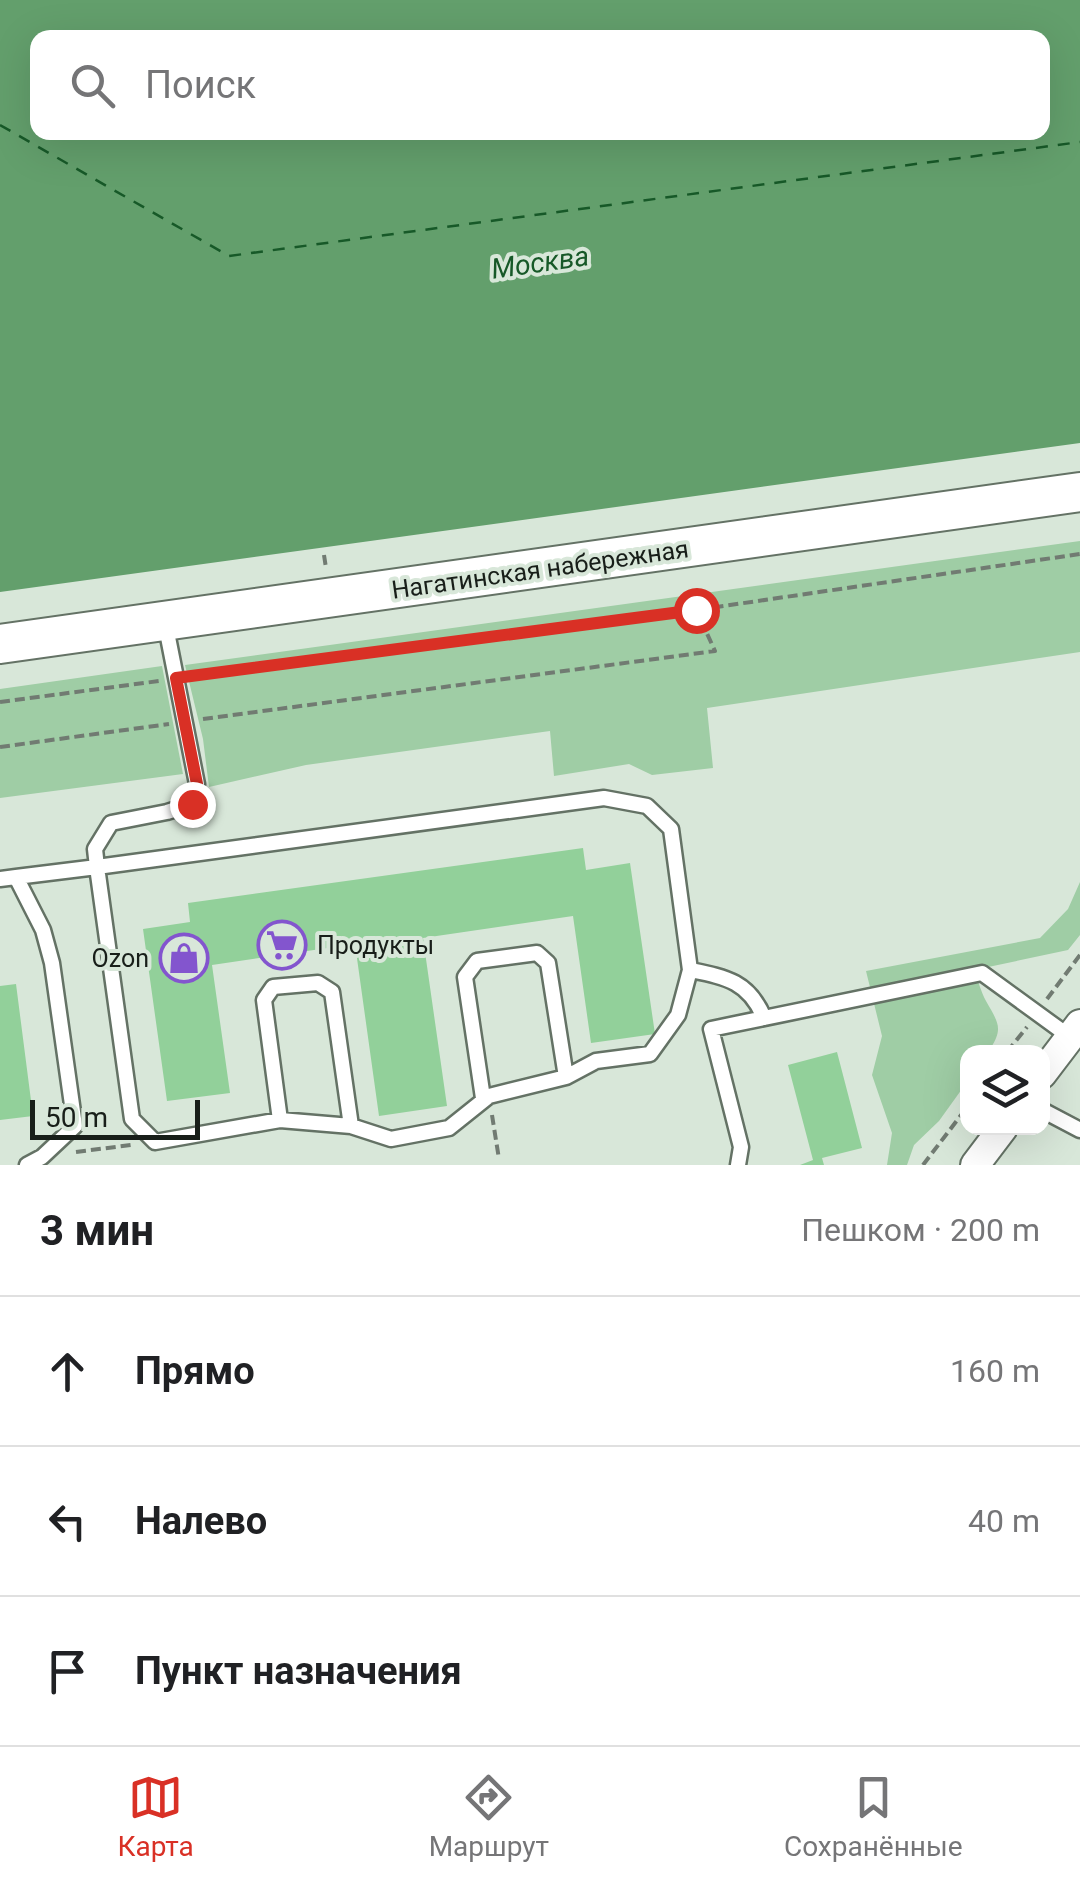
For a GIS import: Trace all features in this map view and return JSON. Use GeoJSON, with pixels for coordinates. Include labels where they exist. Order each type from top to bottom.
{"type":"FeatureCollection","features":[{"type":"Feature","properties":{"kind":"main road","name":"Нагатинская набережная"},"geometry":{"type":"LineString","coordinates":[[0,644],[1080,492]]}},
{"type":"Feature","properties":{"kind":"street"},"geometry":{"type":"LineString","coordinates":[[1050,1064],[1075,1031]]}},
{"type":"Feature","properties":{"kind":"street"},"geometry":{"type":"LineString","coordinates":[[975,1165],[998,1135]]}},
{"type":"Feature","properties":{"kind":"lane"},"geometry":{"type":"LineString","coordinates":[[27,1165],[42,1157],[74,1126],[52,963],[43,930],[8,878],[97,867],[604,798],[646,806],[670,829],[690,970],[678,1015],[650,1054],[596,1061],[566,1077],[486,1097],[449,1128],[391,1139],[351,1126],[280,1120],[156,1142],[132,1119],[97,867],[94,849],[111,823],[192,804],[197,784],[165,622]]}},
{"type":"Feature","properties":{"kind":"lane"},"geometry":{"type":"LineString","coordinates":[[486,1097],[465,978],[477,961],[536,952],[548,963],[566,1077]]}},
{"type":"Feature","properties":{"kind":"lane"},"geometry":{"type":"LineString","coordinates":[[690,970],[730,978],[758,1002],[764,1018]]}},
{"type":"Feature","properties":{"kind":"lane"},"geometry":{"type":"LineString","coordinates":[[738,1165],[742,1147],[711,1030],[982,972],[1075,1031]]}},
{"type":"Feature","properties":{"kind":"lane"},"geometry":{"type":"LineString","coordinates":[[280,1120],[264,1000],[273,987],[318,983],[332,992],[351,1126]]}},
{"type":"Feature","properties":{"kind":"lane"},"geometry":{"type":"LineString","coordinates":[[1050,1114],[1080,1130]]}},
{"type":"Feature","properties":{"kind":"path"},"geometry":{"type":"LineString","coordinates":[[0,702],[696,610],[1080,554]]}},
{"type":"Feature","properties":{"kind":"path"},"geometry":{"type":"LineString","coordinates":[[0,747],[715,651],[687,590]]}},
{"type":"Feature","properties":{"kind":"path"},"geometry":{"type":"LineString","coordinates":[[486,1097],[499,1159]]}},
{"type":"Feature","properties":{"kind":"path"},"geometry":{"type":"LineString","coordinates":[[923,1165],[960,1116]]}},
{"type":"Feature","properties":{"kind":"path"},"geometry":{"type":"LineString","coordinates":[[42,1157],[156,1142]]}},
{"type":"Feature","properties":{"kind":"shaded area"},"geometry":{"type":"Polygon","coordinates":[[[1080,541],[1080,652],[707,708],[713,768],[652,775],[629,764],[554,776],[550,731],[306,765],[209,787],[203,739],[185,665],[1080,541]]]}},
{"type":"Feature","properties":{"kind":"shaded area"},"geometry":{"type":"Polygon","coordinates":[[[162,666],[183,774],[0,798],[0,689],[162,666]]]}},
{"type":"Feature","properties":{"kind":"shaded area"},"geometry":{"type":"Polygon","coordinates":[[[1080,882],[1080,935],[1068,950],[974,970],[997,1021],[996,1038],[992,1045],[960,1045],[960,1092],[939,1121],[914,1145],[907,1165],[887,1165],[892,1133],[872,1075],[882,1036],[866,971],[1040,938],[1068,909],[1080,882]]]}},
{"type":"Feature","properties":{"kind":"water","name":"Москва"},"geometry":{"type":"Polygon","coordinates":[[[0,0],[1080,0],[1080,443],[0,592],[0,0]]]}},
{"type":"Feature","properties":{"kind":"building"},"geometry":{"type":"Polygon","coordinates":[[[583,848],[586,870],[630,863],[655,1034],[591,1043],[573,916],[423,938],[447,1106],[379,1116],[355,944],[212,965],[230,1093],[167,1101],[143,929],[190,922],[188,903],[583,848]]]}},
{"type":"Feature","properties":{"kind":"building"},"geometry":{"type":"Polygon","coordinates":[[[16,984],[33,1116],[0,1120],[0,986],[16,984]]]}},
{"type":"Feature","properties":{"kind":"building"},"geometry":{"type":"Polygon","coordinates":[[[837,1052],[862,1148],[822,1158],[824,1165],[800,1165],[813,1160],[788,1065],[837,1052]]]}},
{"type":"Feature","properties":{"kind":"ferry route"},"geometry":{"type":"LineString","coordinates":[[0,125],[229,256],[1080,142]]}},
{"type":"Feature","properties":{"kind":"place","name":"Продукты"},"geometry":{"type":"Point","coordinates":[282,945]}},
{"type":"Feature","properties":{"kind":"place","name":"Ozon"},"geometry":{"type":"Point","coordinates":[184,958]}},
{"type":"Feature","properties":{"kind":"route"},"geometry":{"type":"LineString","coordinates":[[192,804],[197,784],[176,678],[696,610]]}}]}
